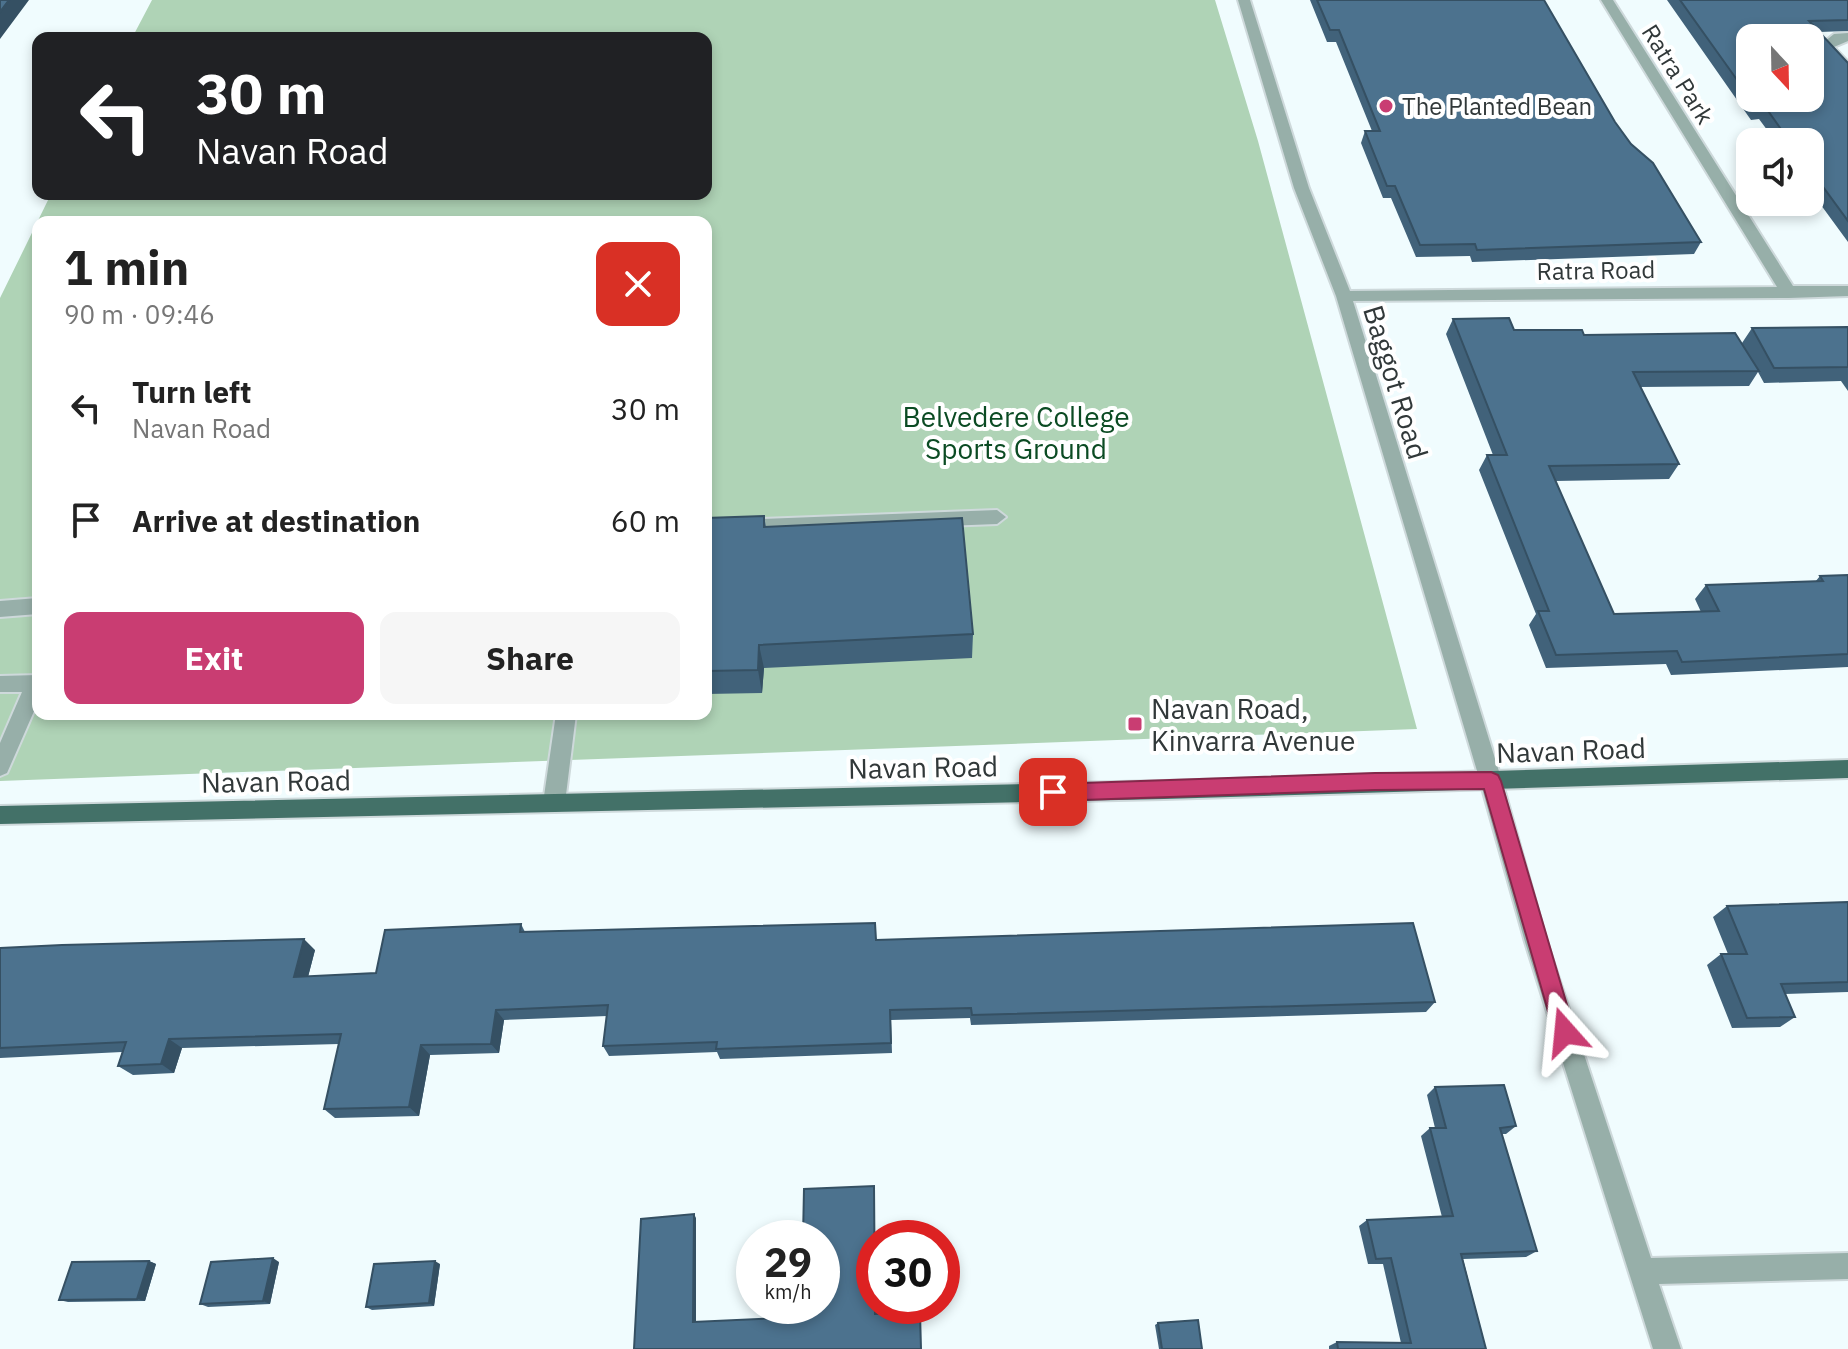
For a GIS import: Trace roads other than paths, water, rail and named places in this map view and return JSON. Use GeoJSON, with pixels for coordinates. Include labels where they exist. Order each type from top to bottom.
{"type":"FeatureCollection","features":[{"type":"Feature","properties":{"kind":"main road","name":"Navan Road"},"geometry":{"type":"LineString","coordinates":[[0,815],[1491,781],[1848,769]]}},
{"type":"Feature","properties":{"kind":"street","name":"Baggot Road"},"geometry":{"type":"LineString","coordinates":[[1244,0],[1330,267],[1344,296],[1491,781],[1536,942],[1667,1349]]}},
{"type":"Feature","properties":{"kind":"street","name":"Ratra Park"},"geometry":{"type":"LineString","coordinates":[[1607,0],[1789,293]]}},
{"type":"Feature","properties":{"kind":"street"},"geometry":{"type":"LineString","coordinates":[[1848,37],[1839,37],[1826,46],[1848,70]]}},
{"type":"Feature","properties":{"kind":"street","name":"Ratra Road"},"geometry":{"type":"LineString","coordinates":[[1344,296],[1848,291]]}},
{"type":"Feature","properties":{"kind":"street"},"geometry":{"type":"LineString","coordinates":[[712,528],[997,517]]}},
{"type":"Feature","properties":{"kind":"street"},"geometry":{"type":"LineString","coordinates":[[0,609],[32,606]]}},
{"type":"Feature","properties":{"kind":"street"},"geometry":{"type":"LineString","coordinates":[[0,684],[32,683]]}},
{"type":"Feature","properties":{"kind":"street"},"geometry":{"type":"LineString","coordinates":[[0,767],[32,694]]}},
{"type":"Feature","properties":{"kind":"street"},"geometry":{"type":"LineString","coordinates":[[554,803],[565,720]]}},
{"type":"Feature","properties":{"kind":"street"},"geometry":{"type":"LineString","coordinates":[[1641,1271],[1848,1266]]}},
{"type":"Feature","properties":{"kind":"place","name":"The Planted Bean"},"geometry":{"type":"Point","coordinates":[1386,106]}},
{"type":"Feature","properties":{"kind":"place","name":"Navan Road, Kinvarra Avenue"},"geometry":{"type":"Point","coordinates":[1135,724]}},
{"type":"Feature","properties":{"kind":"park label","name":"Belvedere College Sports Ground"},"geometry":{"type":"Point","coordinates":[1016,432]}}]}
